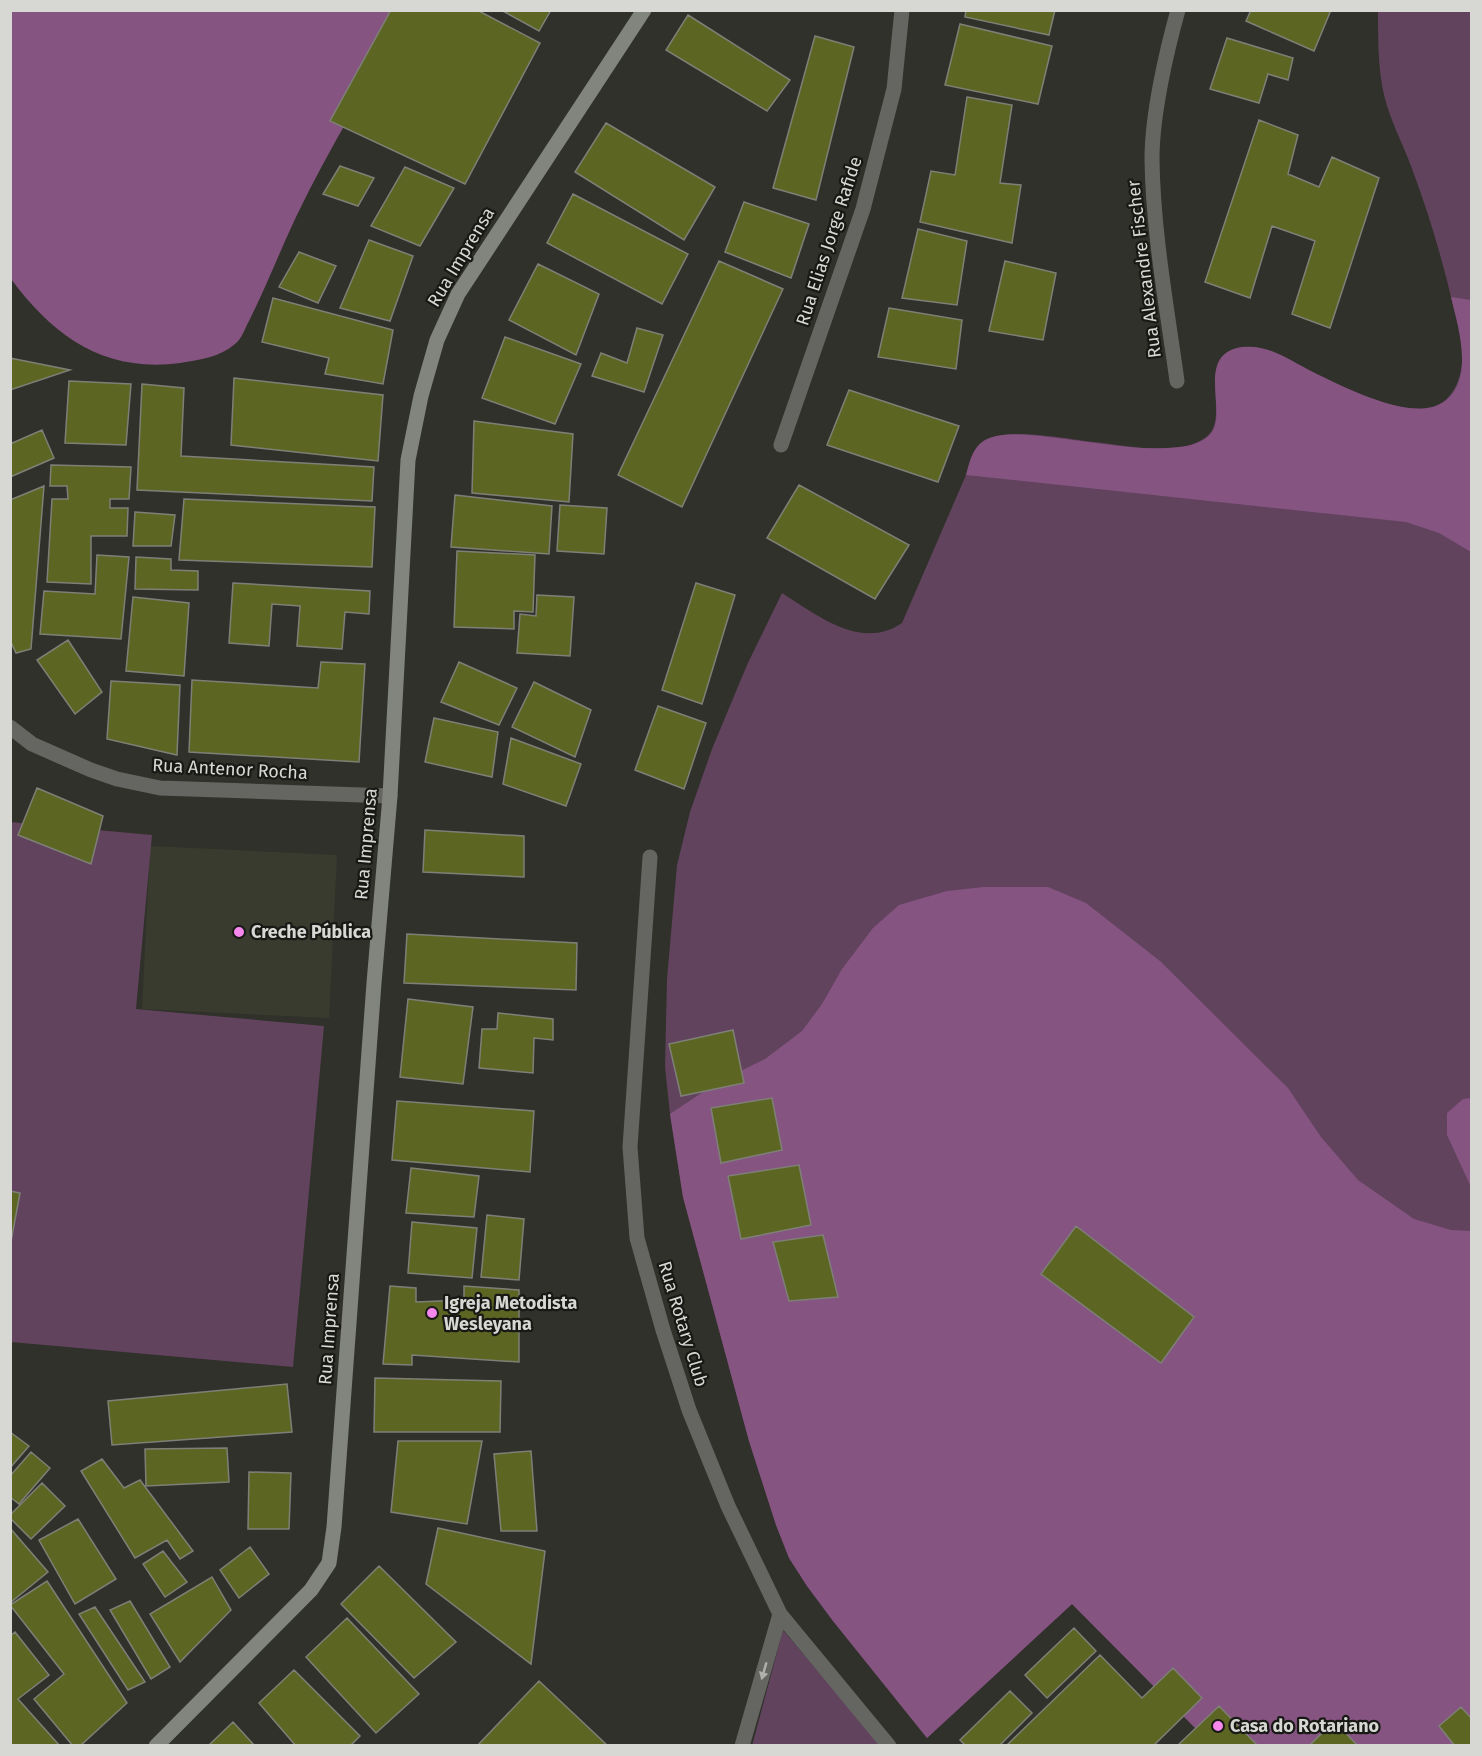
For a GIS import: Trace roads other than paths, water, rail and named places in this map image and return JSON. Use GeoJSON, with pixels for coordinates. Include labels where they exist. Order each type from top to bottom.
{"type":"FeatureCollection","features":[{"type":"Feature","properties":{"kind":"street","name":"Rua Imprensa"},"geometry":{"type":"LineString","coordinates":[[156,1746],[304,1597],[328,1563],[334,1527],[373,994],[390,796],[408,460],[421,396],[437,340],[458,294],[476,263],[644,10]]}},
{"type":"Feature","properties":{"kind":"street","name":"Rua Elias Jorge Rafide"},"geometry":{"type":"LineString","coordinates":[[781,445],[863,209],[894,89],[902,10]]}},
{"type":"Feature","properties":{"kind":"street","name":"Rua Alexandre Fischer"},"geometry":{"type":"LineString","coordinates":[[1177,381],[1156,230],[1152,157],[1156,110],[1178,10]]}},
{"type":"Feature","properties":{"kind":"street","name":"Rua Antenor Rocha"},"geometry":{"type":"LineString","coordinates":[[10,727],[32,744],[91,771],[160,788],[390,796]]}},
{"type":"Feature","properties":{"kind":"street","name":"Rua Rotary Club"},"geometry":{"type":"LineString","coordinates":[[650,857],[630,1147],[638,1238],[663,1330],[689,1410],[728,1506],[780,1614],[889,1746]]}},
{"type":"Feature","properties":{"kind":"street"},"geometry":{"type":"LineString","coordinates":[[742,1746],[780,1614]]}},
{"type":"Feature","properties":{"kind":"place","name":"Creche Pública"},"geometry":{"type":"Point","coordinates":[239,932]}},
{"type":"Feature","properties":{"kind":"place","name":"Igreja Metodista Wesleyana"},"geometry":{"type":"Point","coordinates":[432,1313]}},
{"type":"Feature","properties":{"kind":"place","name":"Casa do Rotariano"},"geometry":{"type":"Point","coordinates":[1218,1726]}}]}
